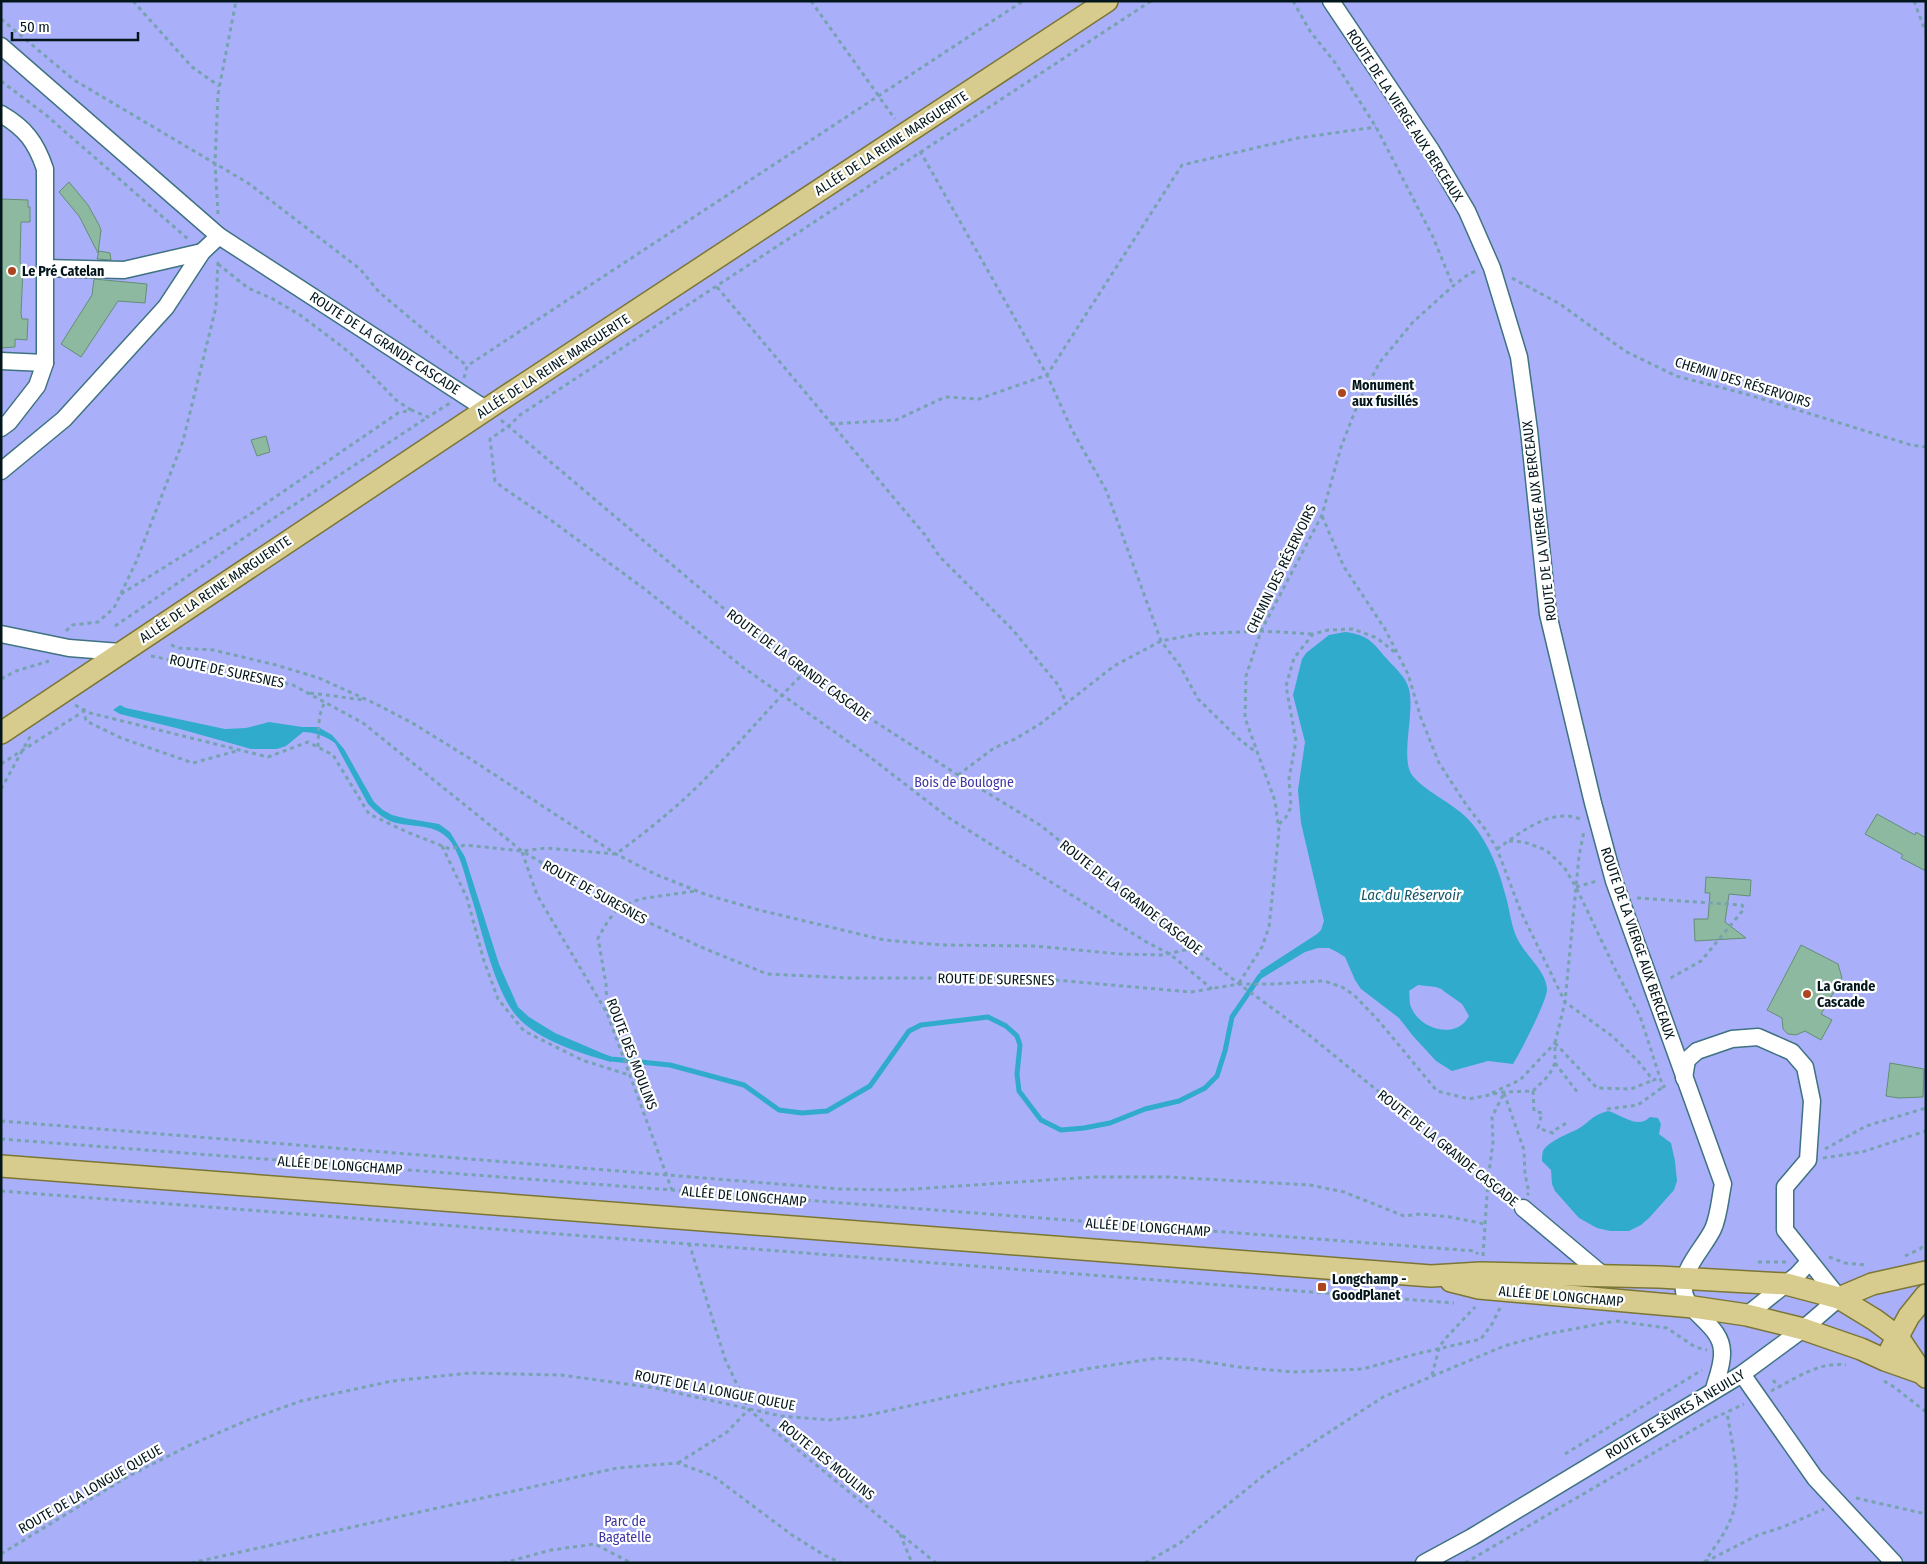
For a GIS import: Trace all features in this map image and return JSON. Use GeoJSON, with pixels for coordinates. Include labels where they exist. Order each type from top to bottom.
{"type":"FeatureCollection","features":[{"type":"Feature","properties":{"kind":"main road","name":"ALLÉE DE LA REINE MARGUERITE"},"geometry":{"type":"LineString","coordinates":[[1,733],[60,695],[120,652],[1107,1]]}},
{"type":"Feature","properties":{"kind":"main road","name":"ALLÉE DE LONGCHAMP"},"geometry":{"type":"LineString","coordinates":[[1,1166],[1431,1276],[1481,1273],[1786,1284],[1839,1298],[1875,1320],[1898,1337],[1924,1375]]}},
{"type":"Feature","properties":{"kind":"main road","name":"ROUTE DE SÈVRES À NEUILLY"},"geometry":{"type":"LineString","coordinates":[[1839,1298],[1872,1284],[1926,1272]]}},
{"type":"Feature","properties":{"kind":"main road","name":"ALLÉE DE LONGCHAMP"},"geometry":{"type":"LineString","coordinates":[[1431,1276],[1480,1288],[1693,1307],[1747,1315],[1802,1329],[1861,1349],[1881,1369],[1924,1375]]}},
{"type":"Feature","properties":{"kind":"main road"},"geometry":{"type":"LineString","coordinates":[[1881,1369],[1909,1316],[1926,1295]]}},
{"type":"Feature","properties":{"kind":"street","name":"ROUTE DE LA VIERGE AUX BERCEAUX"},"geometry":{"type":"LineString","coordinates":[[1331,1],[1431,150],[1467,211],[1492,268],[1519,357],[1529,430],[1548,614],[1592,819],[1723,1184],[1714,1228],[1685,1279]]}},
{"type":"Feature","properties":{"kind":"street","name":"ROUTE DE LA GRANDE CASCADE"},"geometry":{"type":"LineString","coordinates":[[1,46],[219,236],[487,410]]}},
{"type":"Feature","properties":{"kind":"street"},"geometry":{"type":"LineString","coordinates":[[1,114],[10,119],[29,136],[38,148],[45,168],[45,363],[37,386],[10,422],[1,428]]}},
{"type":"Feature","properties":{"kind":"street"},"geometry":{"type":"LineString","coordinates":[[1,471],[64,419],[166,307],[202,252],[219,236]]}},
{"type":"Feature","properties":{"kind":"street"},"geometry":{"type":"LineString","coordinates":[[45,268],[124,270],[202,252]]}},
{"type":"Feature","properties":{"kind":"street"},"geometry":{"type":"LineString","coordinates":[[1,361],[45,363]]}},
{"type":"Feature","properties":{"kind":"street"},"geometry":{"type":"LineString","coordinates":[[1,634],[70,648],[120,652]]}},
{"type":"Feature","properties":{"kind":"street"},"geometry":{"type":"LineString","coordinates":[[1684,1078],[1686,1060],[1697,1051],[1732,1039],[1758,1037],[1792,1052],[1805,1067],[1812,1102],[1808,1160],[1785,1188],[1785,1230],[1839,1298]]}},
{"type":"Feature","properties":{"kind":"street","name":"ROUTE DE LA GRANDE CASCADE"},"geometry":{"type":"LineString","coordinates":[[1521,1207],[1604,1276]]}},
{"type":"Feature","properties":{"kind":"street"},"geometry":{"type":"LineString","coordinates":[[1747,1315],[1786,1284],[1809,1262]]}},
{"type":"Feature","properties":{"kind":"street"},"geometry":{"type":"LineString","coordinates":[[1685,1279],[1685,1295],[1711,1327],[1721,1343],[1722,1352],[1714,1389]]}},
{"type":"Feature","properties":{"kind":"street","name":"ROUTE DE SÈVRES À NEUILLY"},"geometry":{"type":"LineString","coordinates":[[1424,1563],[1481,1532],[1714,1389],[1742,1374],[1802,1329],[1839,1298]]}},
{"type":"Feature","properties":{"kind":"street"},"geometry":{"type":"LineString","coordinates":[[1742,1374],[1815,1478],[1894,1563]]}},
{"type":"Feature","properties":{"kind":"path"},"geometry":{"type":"LineString","coordinates":[[133,1],[192,67],[220,86]]}},
{"type":"Feature","properties":{"kind":"path"},"geometry":{"type":"LineString","coordinates":[[53,644],[72,625],[98,622],[114,608],[136,562],[183,441],[216,306],[219,236],[216,164],[220,86],[236,1]]}},
{"type":"Feature","properties":{"kind":"path"},"geometry":{"type":"LineString","coordinates":[[811,1],[906,134],[921,152],[1047,375],[1072,430],[1106,490],[1161,641],[1180,666],[1198,699],[1239,740],[1257,753]]}},
{"type":"Feature","properties":{"kind":"path"},"geometry":{"type":"LineString","coordinates":[[463,381],[467,366],[1023,1]]}},
{"type":"Feature","properties":{"kind":"path"},"geometry":{"type":"LineString","coordinates":[[1151,1],[520,415],[509,426],[490,439],[495,481],[646,590],[744,668],[866,754],[949,818],[1148,943],[1170,954],[1212,989]]}},
{"type":"Feature","properties":{"kind":"path"},"geometry":{"type":"LineString","coordinates":[[1293,1],[1310,31],[1336,64],[1376,127],[1433,236],[1453,286]]}},
{"type":"Feature","properties":{"kind":"path"},"geometry":{"type":"LineString","coordinates":[[1914,1],[1926,33]]}},
{"type":"Feature","properties":{"kind":"path"},"geometry":{"type":"LineString","coordinates":[[1,19],[74,80],[248,183],[360,269],[379,292],[467,366]]}},
{"type":"Feature","properties":{"kind":"path"},"geometry":{"type":"LineString","coordinates":[[1,81],[46,115],[202,252],[248,288],[273,299],[300,315],[351,354],[396,400],[411,410],[428,417]]}},
{"type":"Feature","properties":{"kind":"path"},"geometry":{"type":"LineString","coordinates":[[831,424],[896,420],[945,397],[979,399],[1047,375],[1182,165],[1298,138],[1376,127]]}},
{"type":"Feature","properties":{"kind":"path","name":"CHEMIN DES RÉSERVOIRS"},"geometry":{"type":"LineString","coordinates":[[1239,984],[1262,947],[1269,927],[1279,824],[1275,801],[1245,718],[1246,676],[1261,631],[1322,516],[1341,447],[1359,401],[1380,362],[1413,322],[1453,286],[1470,273],[1492,268],[1560,304],[1625,351],[1676,376],[1746,394],[1912,445],[1926,447]]}},
{"type":"Feature","properties":{"kind":"path"},"geometry":{"type":"LineString","coordinates":[[716,287],[925,535],[940,557],[1012,630],[1042,665],[1059,686],[1066,703]]}},
{"type":"Feature","properties":{"kind":"path"},"geometry":{"type":"LineString","coordinates":[[115,626],[252,533],[455,400]]}},
{"type":"Feature","properties":{"kind":"path"},"geometry":{"type":"LineString","coordinates":[[120,595],[252,513],[398,413],[411,410]]}},
{"type":"Feature","properties":{"kind":"path","name":"ROUTE DE LA GRANDE CASCADE"},"geometry":{"type":"LineString","coordinates":[[487,410],[509,426],[735,618],[842,701],[1040,826],[1239,984],[1310,1035],[1521,1207]]}},
{"type":"Feature","properties":{"kind":"path"},"geometry":{"type":"LineString","coordinates":[[1322,516],[1344,567],[1385,629],[1408,674],[1439,763],[1497,849],[1521,912],[1565,1002],[1612,1036],[1638,1060],[1653,1080]]}},
{"type":"Feature","properties":{"kind":"path"},"geometry":{"type":"LineString","coordinates":[[958,775],[994,748],[1016,739],[1040,724],[1114,666],[1161,641],[1197,634],[1261,631],[1313,634],[1328,630],[1353,629],[1378,638],[1399,656]]}},
{"type":"Feature","properties":{"kind":"path"},"geometry":{"type":"LineString","coordinates":[[1279,824],[1286,817],[1291,807],[1289,778],[1296,741],[1286,686],[1294,658],[1313,634]]}},
{"type":"Feature","properties":{"kind":"path"},"geometry":{"type":"LineString","coordinates":[[171,645],[179,648],[213,650],[276,665],[319,678],[414,724],[616,854],[655,874],[696,891],[759,910],[884,940],[942,946],[1035,946],[1120,954],[1163,955],[1194,948]]}},
{"type":"Feature","properties":{"kind":"path"},"geometry":{"type":"LineString","coordinates":[[1,678],[16,671],[66,655],[70,648]]}},
{"type":"Feature","properties":{"kind":"path","name":"ROUTE DE SURESNES"},"geometry":{"type":"LineString","coordinates":[[120,652],[162,658],[293,685],[363,723],[522,851],[618,908],[701,948],[767,974],[849,978],[1032,978],[1190,992],[1239,984],[1324,981],[1342,987],[1354,994],[1437,1091],[1469,1099],[1485,1096]]}},
{"type":"Feature","properties":{"kind":"path"},"geometry":{"type":"LineString","coordinates":[[60,695],[84,711],[268,757],[308,742],[333,755],[369,814],[450,849],[465,846],[522,851],[546,848],[616,854],[647,832],[703,781],[781,695],[805,672]]}},
{"type":"Feature","properties":{"kind":"path"},"geometry":{"type":"LineString","coordinates":[[307,692],[368,701]]}},
{"type":"Feature","properties":{"kind":"path"},"geometry":{"type":"LineString","coordinates":[[318,747],[320,711],[325,702]]}},
{"type":"Feature","properties":{"kind":"path"},"geometry":{"type":"LineString","coordinates":[[1,788],[32,735],[36,710]]}},
{"type":"Feature","properties":{"kind":"path"},"geometry":{"type":"LineString","coordinates":[[1,764],[84,711]]}},
{"type":"Feature","properties":{"kind":"path"},"geometry":{"type":"LineString","coordinates":[[84,711],[86,721],[121,738],[193,763],[241,750]]}},
{"type":"Feature","properties":{"kind":"path"},"geometry":{"type":"LineString","coordinates":[[1485,1096],[1504,1092],[1533,1091],[1549,1075],[1555,1063],[1555,1043],[1565,1002],[1579,856],[1592,819],[1565,816],[1555,817],[1522,832],[1497,849]]}},
{"type":"Feature","properties":{"kind":"path"},"geometry":{"type":"LineString","coordinates":[[1509,841],[1524,842],[1546,850],[1564,866],[1576,887],[1614,969],[1640,1016],[1660,1078],[1631,1089],[1597,1088],[1555,1043]]}},
{"type":"Feature","properties":{"kind":"path"},"geometry":{"type":"LineString","coordinates":[[442,846],[467,898],[484,961],[498,999],[524,1030],[582,1060],[629,1075]]}},
{"type":"Feature","properties":{"kind":"path","name":"ROUTE DES MOULINS"},"geometry":{"type":"LineString","coordinates":[[522,851],[536,895],[607,1013],[672,1190]]}},
{"type":"Feature","properties":{"kind":"path"},"geometry":{"type":"LineString","coordinates":[[1576,887],[1612,876]]}},
{"type":"Feature","properties":{"kind":"path"},"geometry":{"type":"LineString","coordinates":[[607,1013],[606,984],[598,938],[618,908],[640,899],[696,891]]}},
{"type":"Feature","properties":{"kind":"path"},"geometry":{"type":"LineString","coordinates":[[1619,896],[1742,905],[1744,909],[1701,961],[1652,988]]}},
{"type":"Feature","properties":{"kind":"path"},"geometry":{"type":"LineString","coordinates":[[1485,1096],[1520,1080],[1555,1043]]}},
{"type":"Feature","properties":{"kind":"path"},"geometry":{"type":"LineString","coordinates":[[1555,1063],[1578,1093]]}},
{"type":"Feature","properties":{"kind":"path"},"geometry":{"type":"LineString","coordinates":[[1607,1109],[1638,1105],[1663,1087]]}},
{"type":"Feature","properties":{"kind":"path"},"geometry":{"type":"LineString","coordinates":[[1533,1091],[1534,1111],[1542,1114],[1538,1128],[1553,1133],[1568,1122]]}},
{"type":"Feature","properties":{"kind":"path"},"geometry":{"type":"LineString","coordinates":[[1,1121],[840,1189],[898,1190],[1092,1177],[1168,1177],[1310,1185],[1344,1192],[1404,1216],[1421,1214],[1450,1217],[1485,1224],[1493,1142],[1492,1118],[1504,1092]]}},
{"type":"Feature","properties":{"kind":"path"},"geometry":{"type":"LineString","coordinates":[[1504,1092],[1524,1150],[1525,1174],[1529,1193],[1521,1207]]}},
{"type":"Feature","properties":{"kind":"path"},"geometry":{"type":"LineString","coordinates":[[1926,1108],[1866,1126],[1822,1151],[1820,1159],[1862,1152],[1926,1131]]}},
{"type":"Feature","properties":{"kind":"path","name":"ALLÉE DE LONGCHAMP"},"geometry":{"type":"LineString","coordinates":[[1,1139],[1474,1251],[1483,1261],[1485,1224]]}},
{"type":"Feature","properties":{"kind":"path"},"geometry":{"type":"LineString","coordinates":[[1,1191],[1459,1303]]}},
{"type":"Feature","properties":{"kind":"path"},"geometry":{"type":"LineString","coordinates":[[691,1197],[692,1192]]}},
{"type":"Feature","properties":{"kind":"path","name":"ROUTE DES MOULINS"},"geometry":{"type":"LineString","coordinates":[[689,1236],[689,1244],[725,1359],[749,1410],[936,1563]]}},
{"type":"Feature","properties":{"kind":"path"},"geometry":{"type":"LineString","coordinates":[[1914,1251],[1926,1252]]}},
{"type":"Feature","properties":{"kind":"path"},"geometry":{"type":"LineString","coordinates":[[1822,1252],[1830,1258],[1845,1263],[1870,1266]]}},
{"type":"Feature","properties":{"kind":"path"},"geometry":{"type":"LineString","coordinates":[[1432,1375],[1439,1348],[1458,1323],[1477,1304],[1468,1304]]}},
{"type":"Feature","properties":{"kind":"path","name":"ROUTE DE LA LONGUE QUEUE"},"geometry":{"type":"LineString","coordinates":[[1,1554],[127,1477],[188,1446],[248,1420],[301,1401],[392,1381],[470,1373],[561,1374],[655,1388],[781,1416],[829,1420],[865,1416],[1005,1384],[1158,1358],[1194,1360],[1238,1367],[1293,1372],[1363,1368],[1481,1339],[1499,1310]]}},
{"type":"Feature","properties":{"kind":"path","name":"ALLÉE DE LONGCHAMP"},"geometry":{"type":"LineString","coordinates":[[1145,1563],[1180,1543],[1268,1472],[1383,1397],[1504,1346],[1547,1334],[1615,1321],[1667,1328],[1695,1347],[1711,1351],[1711,1346]]}},
{"type":"Feature","properties":{"kind":"path"},"geometry":{"type":"LineString","coordinates":[[1771,1391],[1824,1365],[1852,1366]]}},
{"type":"Feature","properties":{"kind":"path"},"geometry":{"type":"LineString","coordinates":[[1566,1454],[1706,1367]]}},
{"type":"Feature","properties":{"kind":"path"},"geometry":{"type":"LineString","coordinates":[[1881,1369],[1894,1387],[1926,1412]]}},
{"type":"Feature","properties":{"kind":"path"},"geometry":{"type":"LineString","coordinates":[[1773,1380],[1779,1387]]}},
{"type":"Feature","properties":{"kind":"path"},"geometry":{"type":"LineString","coordinates":[[1465,1563],[1710,1420],[1744,1404]]}},
{"type":"Feature","properties":{"kind":"path"},"geometry":{"type":"LineString","coordinates":[[678,1463],[727,1432],[749,1410]]}},
{"type":"Feature","properties":{"kind":"path"},"geometry":{"type":"LineString","coordinates":[[1704,1563],[1730,1522],[1734,1503],[1737,1480],[1736,1459],[1727,1412]]}},
{"type":"Feature","properties":{"kind":"path"},"geometry":{"type":"LineString","coordinates":[[191,1563],[618,1468],[678,1463],[713,1476],[792,1534],[824,1555],[841,1563]]}},
{"type":"Feature","properties":{"kind":"path"},"geometry":{"type":"LineString","coordinates":[[1849,1495],[1858,1499],[1926,1514]]}},
{"type":"Feature","properties":{"kind":"path"},"geometry":{"type":"LineString","coordinates":[[1704,1563],[1758,1535],[1784,1527],[1832,1506]]}},
{"type":"Feature","properties":{"kind":"path"},"geometry":{"type":"LineString","coordinates":[[898,1531],[912,1563]]}},
{"type":"Feature","properties":{"kind":"path"},"geometry":{"type":"LineString","coordinates":[[503,1563],[551,1550],[595,1544],[631,1563]]}},
{"type":"Feature","properties":{"kind":"green space","name":"Bois de Boulogne"},"geometry":{"type":"Polygon","coordinates":[[[1,1],[1926,1],[1926,1563],[1,1563],[1,1]]]}},
{"type":"Feature","properties":{"kind":"water","name":"Lac du Réservoir"},"geometry":{"type":"Polygon","coordinates":[[[1345,632],[1365,637],[1403,677],[1408,685],[1410,699],[1407,758],[1412,775],[1423,786],[1466,817],[1480,834],[1496,865],[1516,935],[1543,976],[1547,989],[1539,1014],[1513,1064],[1488,1061],[1452,1071],[1436,1061],[1399,1018],[1361,989],[1345,957],[1329,948],[1318,948],[1305,952],[1262,978],[1260,971],[1317,934],[1321,930],[1324,921],[1301,823],[1298,790],[1305,742],[1293,695],[1302,659],[1306,653],[1329,635],[1345,632]],[[1418,985],[1409,991],[1411,1007],[1422,1021],[1430,1026],[1448,1030],[1456,1028],[1469,1016],[1457,995],[1436,987],[1418,985]]]}},
{"type":"Feature","properties":{"kind":"water"},"geometry":{"type":"Polygon","coordinates":[[[120,705],[126,708],[225,729],[246,728],[269,722],[302,727],[318,727],[332,735],[344,749],[374,802],[383,810],[404,818],[439,824],[450,832],[465,857],[499,964],[518,1007],[529,1017],[555,1033],[609,1056],[611,1062],[572,1050],[546,1038],[534,1031],[514,1013],[500,988],[458,855],[451,842],[445,835],[430,828],[396,823],[377,813],[368,804],[335,743],[320,735],[303,732],[286,746],[277,749],[251,749],[120,714],[113,710],[120,705]]]}},
{"type":"Feature","properties":{"kind":"water"},"geometry":{"type":"Polygon","coordinates":[[[1608,1111],[1634,1122],[1645,1121],[1650,1117],[1658,1118],[1661,1124],[1659,1134],[1671,1143],[1675,1161],[1677,1181],[1674,1190],[1649,1218],[1641,1225],[1629,1231],[1610,1231],[1597,1228],[1579,1218],[1555,1191],[1552,1184],[1551,1170],[1542,1161],[1543,1150],[1547,1146],[1582,1127],[1593,1117],[1608,1111]]]}},
{"type":"Feature","properties":{"kind":"building"},"geometry":{"type":"Polygon","coordinates":[[[69,182],[88,205],[99,225],[101,230],[98,253],[79,216],[59,192],[69,182]]]}},
{"type":"Feature","properties":{"kind":"building","name":"Le Pré Catelan"},"geometry":{"type":"Polygon","coordinates":[[[1,199],[28,200],[30,222],[21,222],[20,262],[23,268],[21,314],[22,319],[28,319],[27,340],[15,339],[15,347],[1,348],[1,199]]]}},
{"type":"Feature","properties":{"kind":"building"},"geometry":{"type":"Polygon","coordinates":[[[99,251],[110,253],[111,260],[97,259],[99,251]]]}},
{"type":"Feature","properties":{"kind":"building"},"geometry":{"type":"Polygon","coordinates":[[[94,279],[147,284],[145,303],[118,301],[81,357],[61,344],[92,295],[94,279]]]}},
{"type":"Feature","properties":{"kind":"building"},"geometry":{"type":"Polygon","coordinates":[[[266,436],[270,452],[257,456],[251,440],[266,436]]]}},
{"type":"Feature","properties":{"kind":"building"},"geometry":{"type":"Polygon","coordinates":[[[1877,814],[1915,835],[1916,832],[1926,838],[1926,871],[1901,858],[1903,855],[1865,834],[1877,814]]]}},
{"type":"Feature","properties":{"kind":"building"},"geometry":{"type":"Polygon","coordinates":[[[1706,877],[1751,880],[1750,896],[1729,894],[1725,922],[1746,938],[1695,941],[1694,919],[1708,919],[1710,893],[1705,893],[1706,877]]]}},
{"type":"Feature","properties":{"kind":"building"},"geometry":{"type":"Polygon","coordinates":[[[1801,945],[1838,964],[1842,978],[1821,1014],[1832,1020],[1821,1040],[1805,1031],[1796,1035],[1788,1034],[1783,1029],[1782,1018],[1767,1010],[1801,945]]]}},
{"type":"Feature","properties":{"kind":"building"},"geometry":{"type":"Polygon","coordinates":[[[1890,1063],[1924,1069],[1923,1097],[1899,1098],[1886,1096],[1890,1063]]]}},
{"type":"Feature","properties":{"kind":"waterway"},"geometry":{"type":"LineString","coordinates":[[604,1057],[670,1065],[744,1085],[779,1110],[802,1113],[827,1111],[870,1086],[909,1031],[921,1025],[988,1017],[1006,1026],[1017,1036],[1020,1045],[1017,1074],[1019,1091],[1041,1120],[1061,1130],[1084,1128],[1110,1123],[1145,1109],[1179,1101],[1205,1088],[1217,1076],[1225,1051],[1232,1017],[1260,976],[1265,973]]}},
{"type":"Feature","properties":{"kind":"waterway"},"geometry":{"type":"LineString","coordinates":[[1445,989],[1465,1003]]}},
{"type":"Feature","properties":{"kind":"place","name":"Le Pré Catelan"},"geometry":{"type":"Point","coordinates":[12,271]}},
{"type":"Feature","properties":{"kind":"place","name":"Monument aux fusillés"},"geometry":{"type":"Point","coordinates":[1342,393]}},
{"type":"Feature","properties":{"kind":"place","name":"La Grande Cascade"},"geometry":{"type":"Point","coordinates":[1807,994]}},
{"type":"Feature","properties":{"kind":"place","name":"Longchamp - GoodPlanet"},"geometry":{"type":"Point","coordinates":[1322,1287]}},
{"type":"Feature","properties":{"kind":"park label","name":"Parc de Bagatelle"},"geometry":{"type":"Point","coordinates":[625,1529]}}]}
